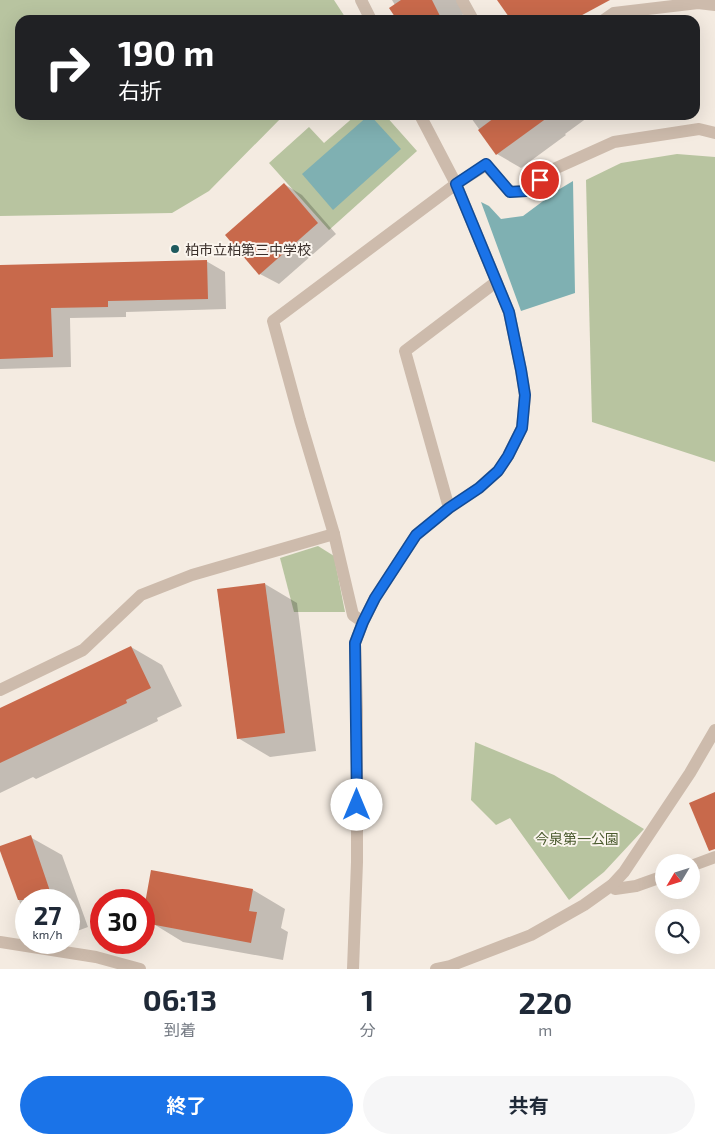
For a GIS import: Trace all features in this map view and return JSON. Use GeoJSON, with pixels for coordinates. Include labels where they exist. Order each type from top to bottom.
{"type":"FeatureCollection","features":[{"type":"Feature","properties":{"kind":"street"},"geometry":{"type":"LineString","coordinates":[[361,0],[368,15]]}},
{"type":"Feature","properties":{"kind":"street"},"geometry":{"type":"LineString","coordinates":[[462,0],[470,15]]}},
{"type":"Feature","properties":{"kind":"street"},"geometry":{"type":"LineString","coordinates":[[611,15],[614,13],[698,1],[715,6]]}},
{"type":"Feature","properties":{"kind":"street"},"geometry":{"type":"LineString","coordinates":[[353,969],[357,862],[355,643],[375,598],[416,535],[449,508],[479,488],[498,471],[522,428],[525,395],[509,312],[456,184],[423,120]]}},
{"type":"Feature","properties":{"kind":"street"},"geometry":{"type":"LineString","coordinates":[[363,622],[353,616],[334,534],[300,420],[274,321],[456,184],[486,164],[510,192],[526,191],[554,169],[614,142],[699,129],[715,133]]}},
{"type":"Feature","properties":{"kind":"street"},"geometry":{"type":"LineString","coordinates":[[449,508],[405,351],[496,282]]}},
{"type":"Feature","properties":{"kind":"street"},"geometry":{"type":"LineString","coordinates":[[0,690],[83,650],[141,594],[192,574],[334,534]]}},
{"type":"Feature","properties":{"kind":"street"},"geometry":{"type":"LineString","coordinates":[[436,969],[450,966],[531,935],[584,905],[612,885],[624,872],[690,773],[715,730]]}},
{"type":"Feature","properties":{"kind":"street"},"geometry":{"type":"LineString","coordinates":[[700,863],[715,857]]}},
{"type":"Feature","properties":{"kind":"street"},"geometry":{"type":"LineString","coordinates":[[612,885],[615,889],[636,886],[655,879]]}},
{"type":"Feature","properties":{"kind":"street"},"geometry":{"type":"LineString","coordinates":[[0,942],[96,957],[140,969]]}},
{"type":"Feature","properties":{"kind":"green space"},"geometry":{"type":"Polygon","coordinates":[[[0,0],[334,0],[344,15],[15,15],[15,120],[279,120],[209,191],[172,213],[0,216],[0,0]]]}},
{"type":"Feature","properties":{"kind":"green space"},"geometry":{"type":"Polygon","coordinates":[[[350,120],[389,120],[417,151],[329,230],[269,163],[309,127],[324,143],[350,120]]]}},
{"type":"Feature","properties":{"kind":"green space"},"geometry":{"type":"Polygon","coordinates":[[[677,154],[715,157],[715,462],[592,422],[586,180],[621,163],[677,154]]]}},
{"type":"Feature","properties":{"kind":"green space"},"geometry":{"type":"Polygon","coordinates":[[[318,546],[334,556],[345,612],[294,612],[280,558],[318,546]]]}},
{"type":"Feature","properties":{"kind":"green space","name":"今泉第一公園"},"geometry":{"type":"Polygon","coordinates":[[[475,742],[554,775],[644,829],[604,872],[569,900],[510,818],[496,825],[471,800],[475,742]]]}},
{"type":"Feature","properties":{"kind":"water"},"geometry":{"type":"Polygon","coordinates":[[[363,120],[375,120],[401,149],[333,210],[302,174],[363,120]]]}},
{"type":"Feature","properties":{"kind":"water"},"geometry":{"type":"Polygon","coordinates":[[[573,181],[575,293],[521,311],[481,202],[489,206],[501,219],[523,216],[573,181]]]}},
{"type":"Feature","properties":{"kind":"building"},"geometry":{"type":"Polygon","coordinates":[[[401,0],[432,0],[440,15],[394,15],[389,8],[401,0]]]}},
{"type":"Feature","properties":{"kind":"building"},"geometry":{"type":"Polygon","coordinates":[[[497,0],[610,0],[582,15],[508,15],[497,0]]]}},
{"type":"Feature","properties":{"kind":"building"},"geometry":{"type":"Polygon","coordinates":[[[491,120],[544,120],[496,155],[478,130],[491,120]]]}},
{"type":"Feature","properties":{"kind":"building"},"geometry":{"type":"Polygon","coordinates":[[[284,183],[318,223],[259,275],[225,235],[284,183]]]}},
{"type":"Feature","properties":{"kind":"building"},"geometry":{"type":"Polygon","coordinates":[[[207,260],[208,299],[108,301],[108,307],[51,308],[53,357],[0,359],[0,265],[207,260]]]}},
{"type":"Feature","properties":{"kind":"building"},"geometry":{"type":"Polygon","coordinates":[[[265,583],[285,733],[237,739],[217,589],[265,583]]]}},
{"type":"Feature","properties":{"kind":"building"},"geometry":{"type":"Polygon","coordinates":[[[131,646],[151,688],[126,700],[127,703],[0,763],[0,708],[131,646]]]}},
{"type":"Feature","properties":{"kind":"building"},"geometry":{"type":"Polygon","coordinates":[[[715,792],[715,849],[709,851],[689,803],[715,792]]]}},
{"type":"Feature","properties":{"kind":"building"},"geometry":{"type":"Polygon","coordinates":[[[31,835],[49,889],[15,889],[15,892],[0,851],[0,846],[31,835]]]}},
{"type":"Feature","properties":{"kind":"building"},"geometry":{"type":"Polygon","coordinates":[[[151,870],[253,889],[249,911],[257,912],[251,943],[155,925],[155,889],[148,889],[151,870]]]}},
{"type":"Feature","properties":{"kind":"place","name":"柏市立柏第三中学校"},"geometry":{"type":"Point","coordinates":[175,249]}},
{"type":"Feature","properties":{"kind":"route"},"geometry":{"type":"LineString","coordinates":[[357,805],[355,643],[363,622],[375,598],[416,535],[449,508],[479,488],[498,471],[522,428],[525,395],[509,312],[456,184],[486,164],[510,192],[526,191],[540,180]]}}]}
